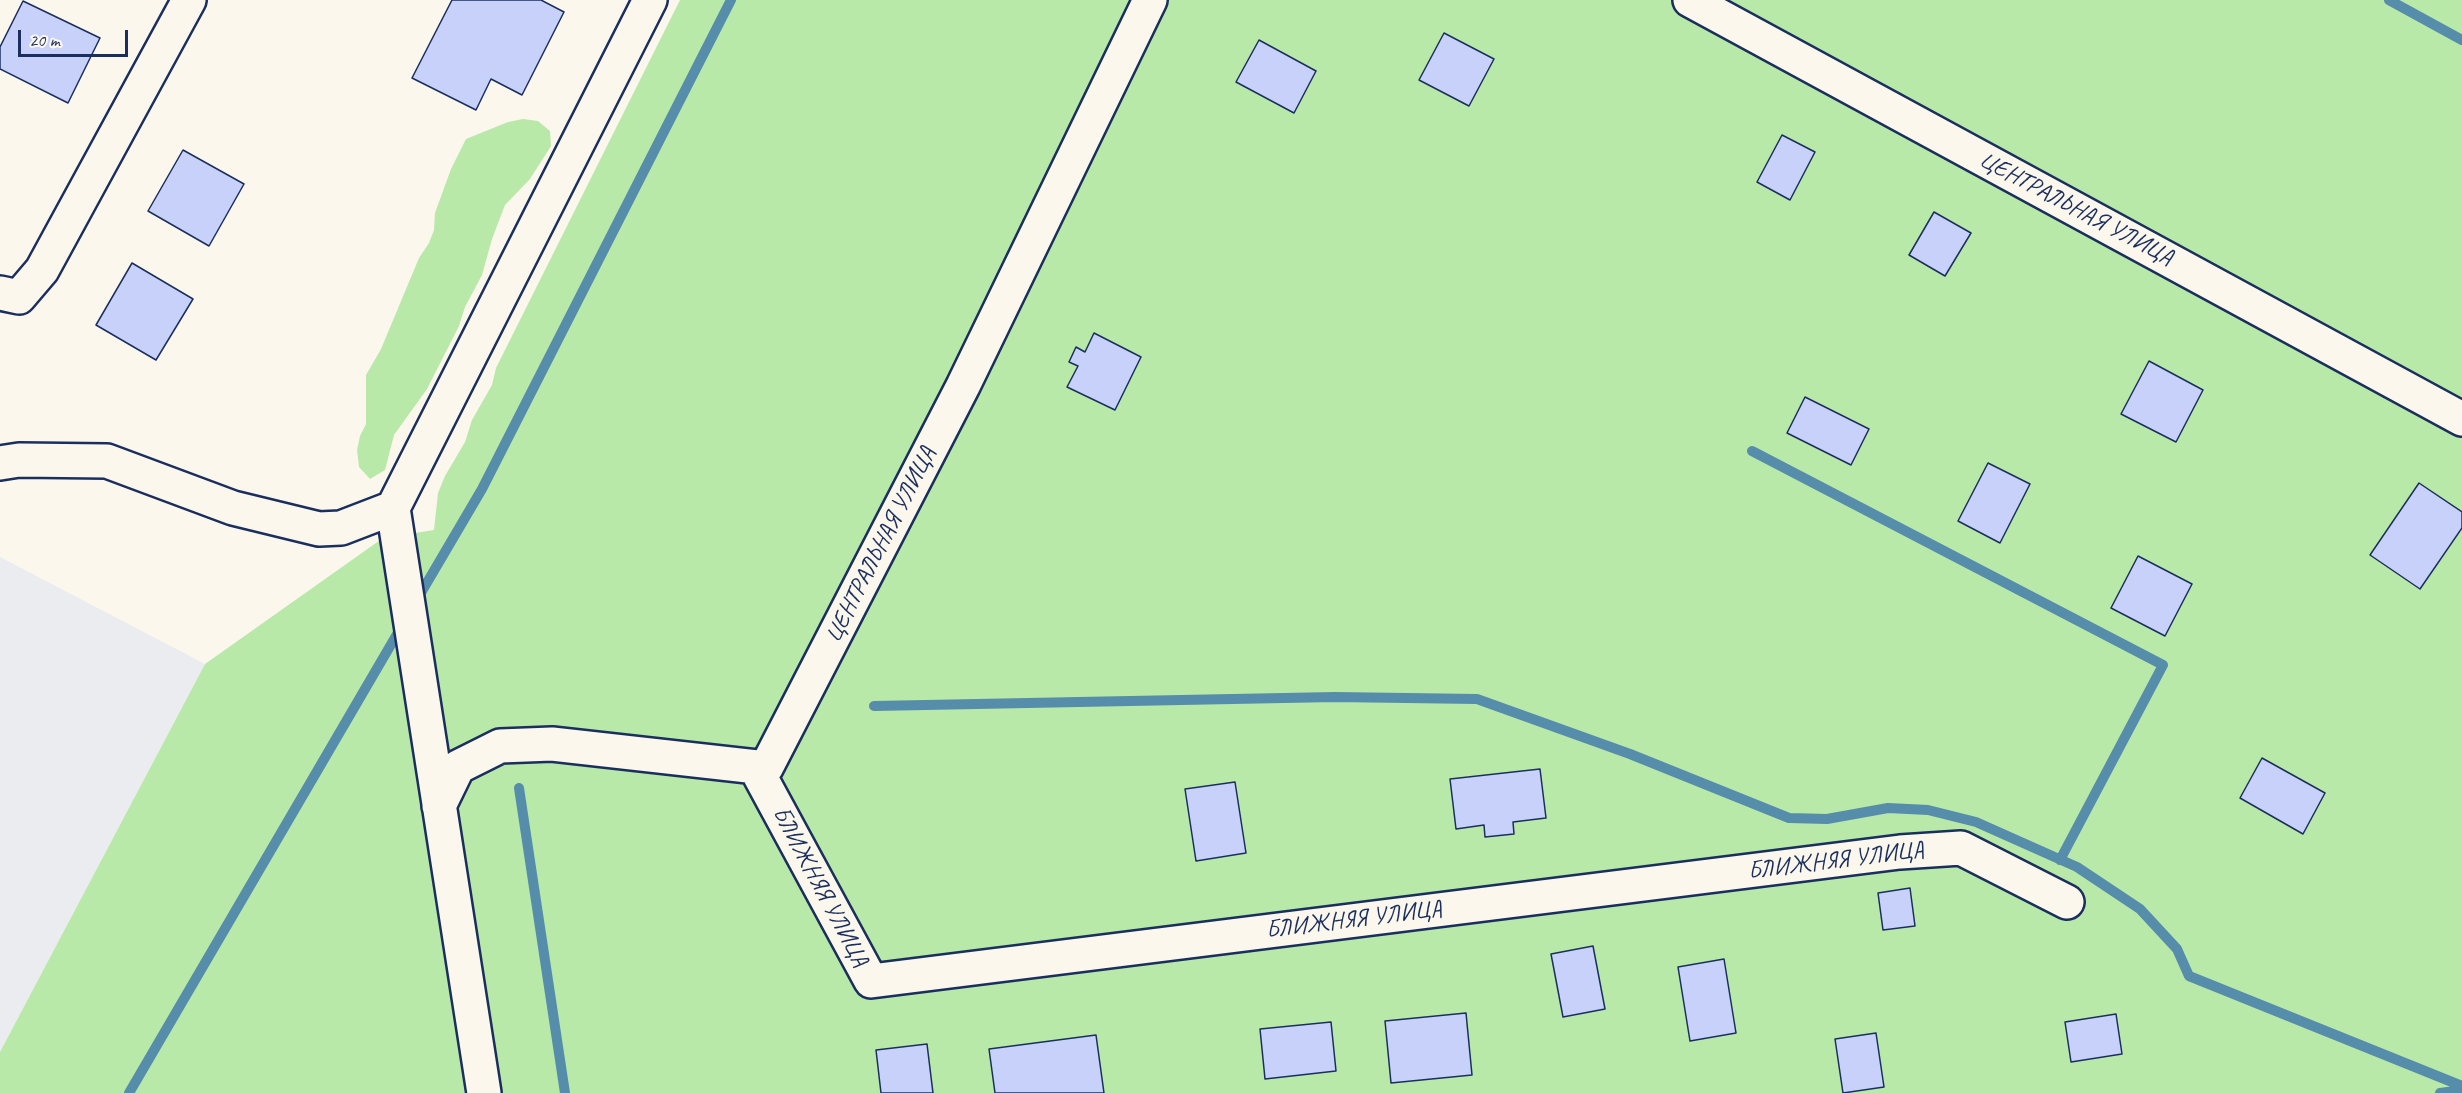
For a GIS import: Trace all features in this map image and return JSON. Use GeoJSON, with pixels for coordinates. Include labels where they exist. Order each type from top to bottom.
{"type":"FeatureCollection","features":[{"type":"Feature","properties":{"kind":"lane"},"geometry":{"type":"LineString","coordinates":[[0,293],[19,297],[42,270],[189,0]]}},
{"type":"Feature","properties":{"kind":"lane"},"geometry":{"type":"LineString","coordinates":[[484,1093],[393,508],[650,0]]}},
{"type":"Feature","properties":{"kind":"lane","name":"ЦЕНТРАЛЬНАЯ УЛИЦА"},"geometry":{"type":"LineString","coordinates":[[755,767],[766,768],[957,397],[1150,0]]}},
{"type":"Feature","properties":{"kind":"lane","name":"ЦЕНТРАЛЬНАЯ УЛИЦА"},"geometry":{"type":"LineString","coordinates":[[1690,0],[2462,419]]}},
{"type":"Feature","properties":{"kind":"lane"},"geometry":{"type":"LineString","coordinates":[[0,463],[19,459],[107,461],[232,508],[319,529],[340,528],[393,508]]}},
{"type":"Feature","properties":{"kind":"lane"},"geometry":{"type":"LineString","coordinates":[[439,806],[458,767],[500,746],[552,744],[755,767]]}},
{"type":"Feature","properties":{"kind":"lane","name":"БЛИЖНЯЯ УЛИЦА"},"geometry":{"type":"LineString","coordinates":[[755,767],[871,981],[1900,852],[1961,848],[2067,902]]}},
{"type":"Feature","properties":{"kind":"shaded area"},"geometry":{"type":"Polygon","coordinates":[[[0,557],[205,664],[0,1052],[0,557]]]}},
{"type":"Feature","properties":{"kind":"green space"},"geometry":{"type":"Polygon","coordinates":[[[680,0],[2462,0],[2462,1093],[0,1093],[0,1052],[205,664],[383,538],[434,530],[438,493],[445,476],[465,442],[472,420],[492,385],[496,368],[680,0]]]}},
{"type":"Feature","properties":{"kind":"green space"},"geometry":{"type":"Polygon","coordinates":[[[523,119],[538,121],[550,131],[551,146],[530,179],[505,205],[482,275],[465,307],[459,326],[427,389],[394,435],[385,470],[370,479],[359,467],[357,450],[366,424],[366,375],[381,349],[419,258],[429,243],[434,230],[435,213],[451,169],[466,139],[508,122],[523,119]]]}},
{"type":"Feature","properties":{"kind":"building"},"geometry":{"type":"Polygon","coordinates":[[[452,0],[541,0],[564,12],[522,95],[491,79],[476,110],[412,78],[452,0]]]}},
{"type":"Feature","properties":{"kind":"building"},"geometry":{"type":"Polygon","coordinates":[[[23,1],[100,38],[68,103],[0,69],[0,47],[23,1]]]}},
{"type":"Feature","properties":{"kind":"building"},"geometry":{"type":"Polygon","coordinates":[[[1444,33],[1494,59],[1469,106],[1419,80],[1444,33]]]}},
{"type":"Feature","properties":{"kind":"building"},"geometry":{"type":"Polygon","coordinates":[[[1259,40],[1316,71],[1294,113],[1236,82],[1259,40]]]}},
{"type":"Feature","properties":{"kind":"building"},"geometry":{"type":"Polygon","coordinates":[[[1782,135],[1815,152],[1790,200],[1757,182],[1782,135]]]}},
{"type":"Feature","properties":{"kind":"building"},"geometry":{"type":"Polygon","coordinates":[[[183,150],[244,184],[209,246],[148,211],[183,150]]]}},
{"type":"Feature","properties":{"kind":"building"},"geometry":{"type":"Polygon","coordinates":[[[1934,212],[1971,233],[1945,276],[1909,255],[1934,212]]]}},
{"type":"Feature","properties":{"kind":"building"},"geometry":{"type":"Polygon","coordinates":[[[132,263],[193,299],[156,360],[96,325],[132,263]]]}},
{"type":"Feature","properties":{"kind":"building"},"geometry":{"type":"Polygon","coordinates":[[[1094,333],[1141,357],[1115,410],[1067,387],[1078,366],[1069,362],[1076,347],[1085,352],[1094,333]]]}},
{"type":"Feature","properties":{"kind":"building"},"geometry":{"type":"Polygon","coordinates":[[[2149,361],[2203,390],[2176,442],[2121,414],[2149,361]]]}},
{"type":"Feature","properties":{"kind":"building"},"geometry":{"type":"Polygon","coordinates":[[[1805,397],[1869,429],[1851,465],[1787,433],[1805,397]]]}},
{"type":"Feature","properties":{"kind":"building"},"geometry":{"type":"Polygon","coordinates":[[[1988,463],[2030,484],[2000,543],[1958,521],[1988,463]]]}},
{"type":"Feature","properties":{"kind":"building"},"geometry":{"type":"Polygon","coordinates":[[[2419,483],[2462,512],[2462,528],[2420,589],[2370,555],[2419,483]]]}},
{"type":"Feature","properties":{"kind":"building"},"geometry":{"type":"Polygon","coordinates":[[[2138,556],[2192,584],[2165,636],[2111,608],[2138,556]]]}},
{"type":"Feature","properties":{"kind":"building"},"geometry":{"type":"Polygon","coordinates":[[[2262,758],[2325,793],[2303,834],[2240,798],[2262,758]]]}},
{"type":"Feature","properties":{"kind":"building"},"geometry":{"type":"Polygon","coordinates":[[[1540,769],[1546,818],[1513,822],[1514,834],[1485,837],[1484,825],[1456,829],[1450,779],[1540,769]]]}},
{"type":"Feature","properties":{"kind":"building"},"geometry":{"type":"Polygon","coordinates":[[[1235,782],[1246,853],[1196,861],[1185,789],[1235,782]]]}},
{"type":"Feature","properties":{"kind":"building"},"geometry":{"type":"Polygon","coordinates":[[[1910,888],[1915,926],[1883,930],[1878,893],[1910,888]]]}},
{"type":"Feature","properties":{"kind":"building"},"geometry":{"type":"Polygon","coordinates":[[[1593,946],[1605,1009],[1563,1017],[1551,954],[1593,946]]]}},
{"type":"Feature","properties":{"kind":"building"},"geometry":{"type":"Polygon","coordinates":[[[1724,959],[1736,1033],[1690,1041],[1678,967],[1724,959]]]}},
{"type":"Feature","properties":{"kind":"building"},"geometry":{"type":"Polygon","coordinates":[[[1466,1013],[1472,1075],[1391,1083],[1385,1021],[1466,1013]]]}},
{"type":"Feature","properties":{"kind":"building"},"geometry":{"type":"Polygon","coordinates":[[[2116,1014],[2122,1054],[2071,1062],[2065,1022],[2116,1014]]]}},
{"type":"Feature","properties":{"kind":"building"},"geometry":{"type":"Polygon","coordinates":[[[1331,1022],[1336,1071],[1265,1079],[1260,1029],[1331,1022]]]}},
{"type":"Feature","properties":{"kind":"building"},"geometry":{"type":"Polygon","coordinates":[[[1876,1033],[1884,1087],[1843,1093],[1835,1039],[1876,1033]]]}},
{"type":"Feature","properties":{"kind":"building"},"geometry":{"type":"Polygon","coordinates":[[[1096,1035],[1104,1093],[995,1093],[989,1049],[1096,1035]]]}},
{"type":"Feature","properties":{"kind":"building"},"geometry":{"type":"Polygon","coordinates":[[[927,1044],[933,1093],[881,1093],[876,1050],[927,1044]]]}},
{"type":"Feature","properties":{"kind":"waterway"},"geometry":{"type":"LineString","coordinates":[[415,603],[482,489],[731,0]]}},
{"type":"Feature","properties":{"kind":"waterway"},"geometry":{"type":"LineString","coordinates":[[2389,0],[2462,40]]}},
{"type":"Feature","properties":{"kind":"waterway"},"geometry":{"type":"LineString","coordinates":[[1752,451],[2163,665],[2060,860]]}},
{"type":"Feature","properties":{"kind":"waterway"},"geometry":{"type":"LineString","coordinates":[[129,1093],[403,624]]}},
{"type":"Feature","properties":{"kind":"waterway"},"geometry":{"type":"LineString","coordinates":[[874,706],[1335,697],[1477,699],[1630,754],[1789,818],[1827,819],[1888,808],[1928,810],[1976,822],[2077,867],[2140,909],[2177,949],[2189,976],[2462,1086]]}},
{"type":"Feature","properties":{"kind":"waterway"},"geometry":{"type":"LineString","coordinates":[[519,788],[565,1093]]}},
{"type":"Feature","properties":{"kind":"waterway"},"geometry":{"type":"LineString","coordinates":[[2440,1093],[2462,1090]]}}]}
